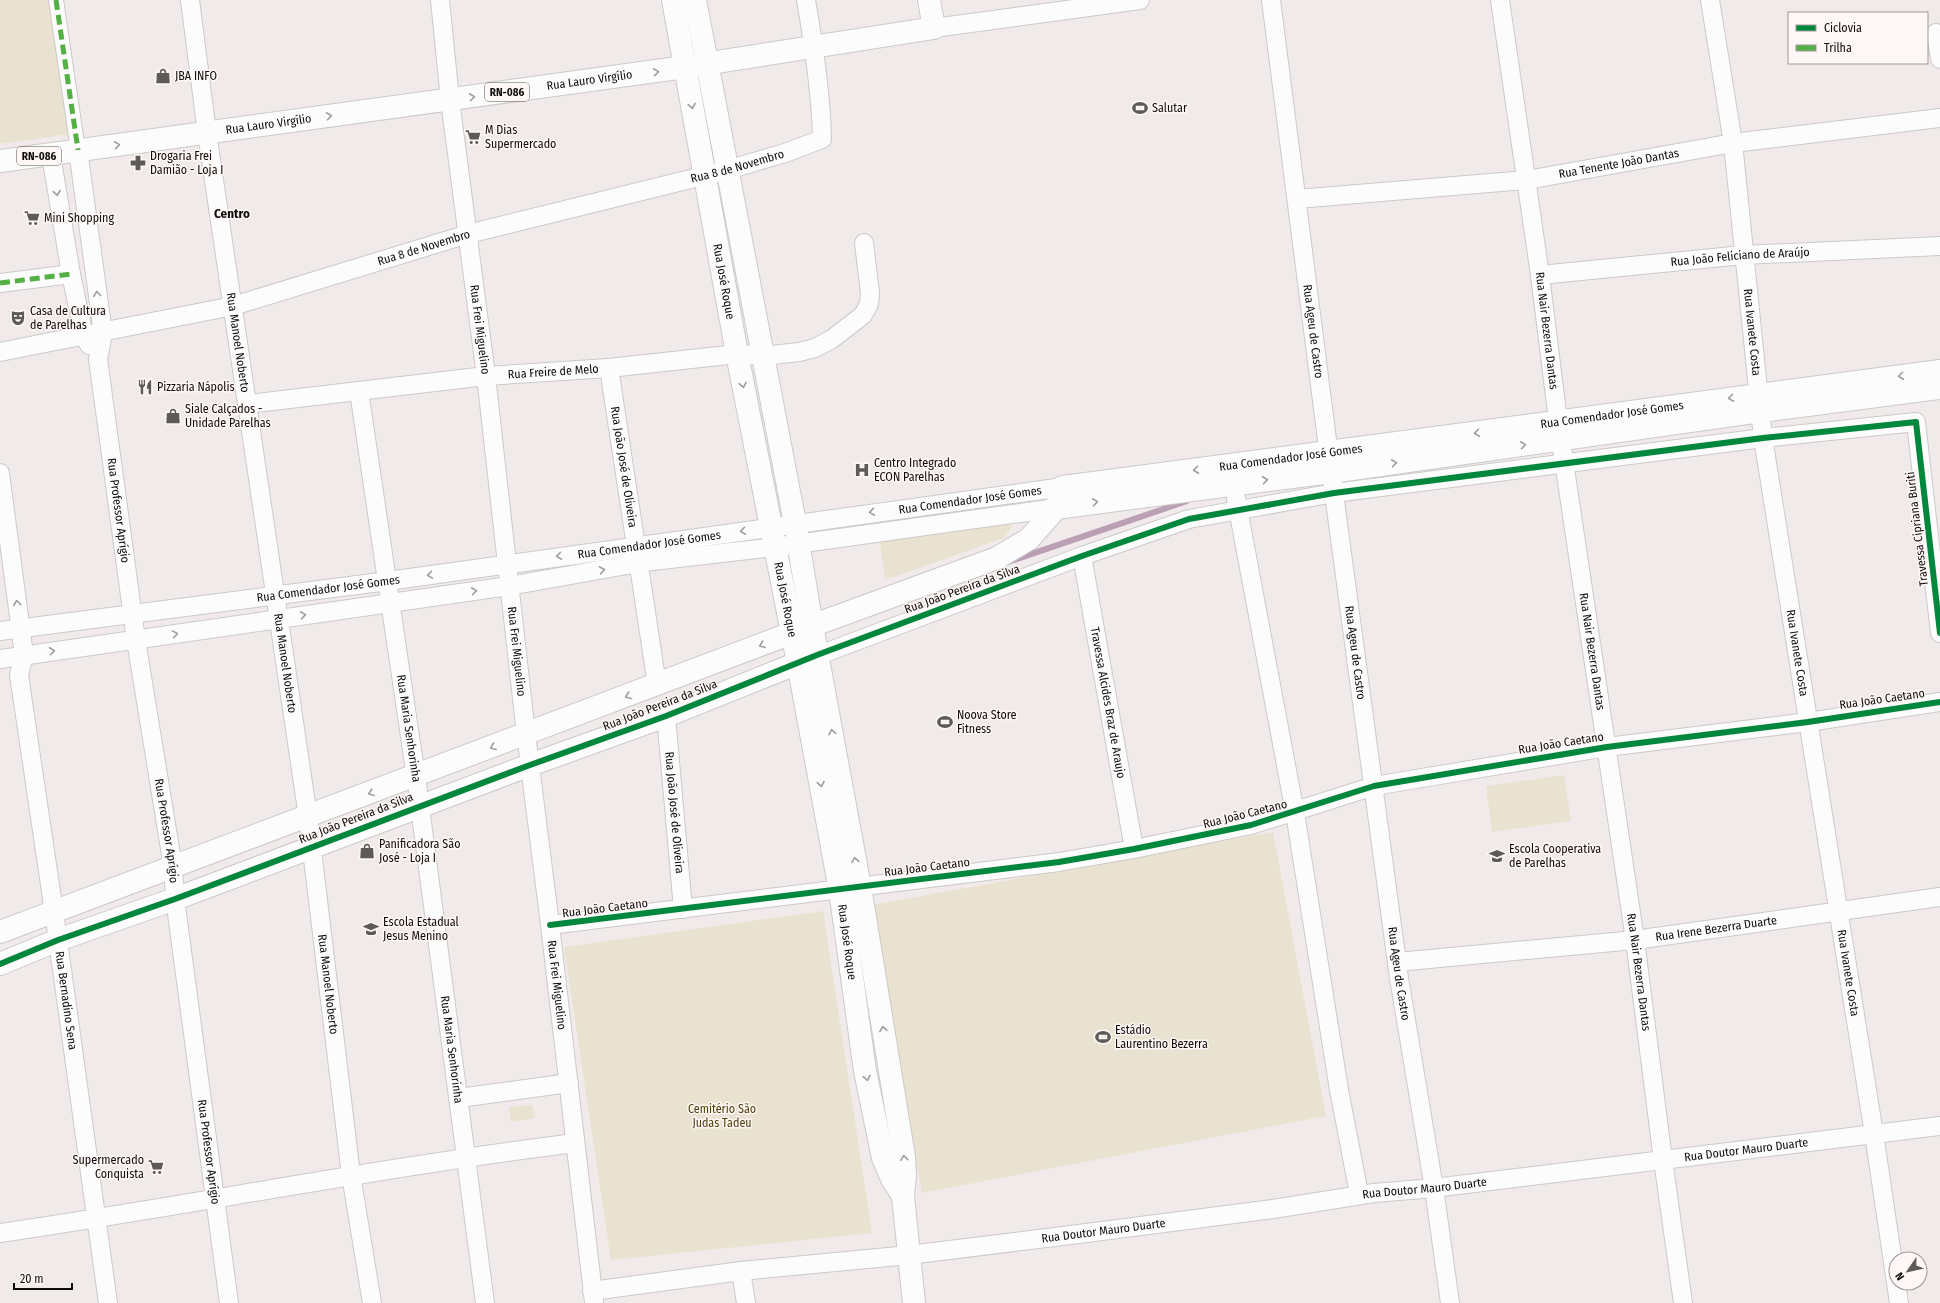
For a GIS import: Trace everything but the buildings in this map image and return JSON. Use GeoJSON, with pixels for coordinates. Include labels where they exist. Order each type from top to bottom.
{"type":"FeatureCollection","features":[{"type":"Feature","properties":{"kind":"street"},"geometry":{"type":"LineString","coordinates":[[56,0],[78,150]]}},
{"type":"Feature","properties":{"kind":"street","name":"Rua Manoel Noberto"},"geometry":{"type":"LineString","coordinates":[[190,0],[207,133],[308,817],[350,1175],[372,1303]]}},
{"type":"Feature","properties":{"kind":"street","name":"Rua Frei Miguelino"},"geometry":{"type":"LineString","coordinates":[[440,0],[450,100],[486,376],[506,563],[569,1083],[593,1297]]}},
{"type":"Feature","properties":{"kind":"street","name":"Rua José Roque"},"geometry":{"type":"LineString","coordinates":[[673,0],[696,66],[727,170],[797,533],[802,630]]}},
{"type":"Feature","properties":{"kind":"street","name":"Rua José Roque"},"geometry":{"type":"LineString","coordinates":[[695,0],[696,66],[704,175],[736,354],[773,537],[802,630],[850,888],[901,1138],[905,1176],[903,1196],[914,1303]]}},
{"type":"Feature","properties":{"kind":"street"},"geometry":{"type":"LineString","coordinates":[[806,0],[815,47]]}},
{"type":"Feature","properties":{"kind":"street"},"geometry":{"type":"LineString","coordinates":[[929,0],[934,28],[1095,3],[1140,0]]}},
{"type":"Feature","properties":{"kind":"street","name":"Rua Ageu de Castro"},"geometry":{"type":"LineString","coordinates":[[1271,0],[1397,962],[1434,1188],[1450,1303]]}},
{"type":"Feature","properties":{"kind":"street","name":"Rua Nair Bezerra Dantas"},"geometry":{"type":"LineString","coordinates":[[1500,0],[1540,275],[1560,430],[1635,940],[1683,1303]]}},
{"type":"Feature","properties":{"kind":"street","name":"Rua Ivanete Costa"},"geometry":{"type":"LineString","coordinates":[[1710,0],[1733,143],[1743,255],[1763,438],[1874,1134],[1899,1303]]}},
{"type":"Feature","properties":{"kind":"street","name":"Rua Lauro Virgílio"},"geometry":{"type":"LineString","coordinates":[[78,150],[696,66],[934,28]]}},
{"type":"Feature","properties":{"kind":"street"},"geometry":{"type":"LineString","coordinates":[[1936,33],[1940,59]]}},
{"type":"Feature","properties":{"kind":"street","name":"Rua 8 de Novembro"},"geometry":{"type":"LineString","coordinates":[[0,352],[103,333],[233,306],[468,234],[727,170],[785,153],[822,139],[822,116],[815,47]]}},
{"type":"Feature","properties":{"kind":"street","name":"Rua Tenente João Dantas"},"geometry":{"type":"LineString","coordinates":[[1297,199],[1526,180],[1733,143],[1940,118]]}},
{"type":"Feature","properties":{"kind":"street","name":"RN-086"},"geometry":{"type":"LineString","coordinates":[[0,161],[78,150]]}},
{"type":"Feature","properties":{"kind":"street","name":"Rua Professor Aprígio"},"geometry":{"type":"LineString","coordinates":[[78,150],[103,333],[98,359],[136,640],[173,867],[175,899],[228,1303]]}},
{"type":"Feature","properties":{"kind":"street","name":"Rua Professor Aprígio"},"geometry":{"type":"LineString","coordinates":[[51,154],[71,274],[84,336],[98,359]]}},
{"type":"Feature","properties":{"kind":"street","name":"Rua Freire de Melo"},"geometry":{"type":"LineString","coordinates":[[248,404],[486,376],[609,368],[736,354],[763,356],[786,355],[815,348],[832,339],[863,315],[869,304],[870,293],[864,243]]}},
{"type":"Feature","properties":{"kind":"street","name":"Rua João Feliciano de Araújo"},"geometry":{"type":"LineString","coordinates":[[1540,275],[1743,255],[1940,246]]}},
{"type":"Feature","properties":{"kind":"street"},"geometry":{"type":"LineString","coordinates":[[0,283],[71,274]]}},
{"type":"Feature","properties":{"kind":"street","name":"Rua João José de Oliveira"},"geometry":{"type":"LineString","coordinates":[[609,368],[636,555],[657,685]]}},
{"type":"Feature","properties":{"kind":"street","name":"Rua Comendador José Gomes"},"geometry":{"type":"LineString","coordinates":[[1,627],[20,628],[133,614],[388,581],[506,563],[636,555],[773,537],[1063,487],[1231,475],[1332,473],[1560,430],[1760,402],[1940,371]]}},
{"type":"Feature","properties":{"kind":"street","name":"Rua Comendador José Gomes"},"geometry":{"type":"LineString","coordinates":[[1760,402],[1940,388]]}},
{"type":"Feature","properties":{"kind":"street","name":"Rua Maria Senhorinha"},"geometry":{"type":"LineString","coordinates":[[359,391],[416,776],[459,1098],[464,1157],[484,1303]]}},
{"type":"Feature","properties":{"kind":"street","name":"Rua João Pereira da Silva"},"geometry":{"type":"LineString","coordinates":[[0,964],[58,940],[175,899],[530,765],[666,716],[808,659],[1082,556],[1189,519],[1238,509],[1332,473],[1565,464],[1763,438],[1916,422]]}},
{"type":"Feature","properties":{"kind":"street","name":"Travessa Cipriana Buriti"},"geometry":{"type":"LineString","coordinates":[[1916,422],[1940,633]]}},
{"type":"Feature","properties":{"kind":"street","name":"Rua Bernadino Sena"},"geometry":{"type":"LineString","coordinates":[[0,473],[24,655],[19,675],[58,940],[108,1303]]}},
{"type":"Feature","properties":{"kind":"street"},"geometry":{"type":"LineString","coordinates":[[1231,475],[1295,813],[1339,1090],[1359,1194]]}},
{"type":"Feature","properties":{"kind":"street","name":"Rua Comendador José Gomes"},"geometry":{"type":"LineString","coordinates":[[797,533],[1056,508],[1231,475]]}},
{"type":"Feature","properties":{"kind":"street","name":"Rua João Pereira da Silva"},"geometry":{"type":"LineString","coordinates":[[0,932],[997,558],[1029,539],[1056,508],[1063,487]]}},
{"type":"Feature","properties":{"kind":"street","name":"Rua Comendador José Gomes"},"geometry":{"type":"LineString","coordinates":[[3,658],[509,586],[636,555]]}},
{"type":"Feature","properties":{"kind":"street","name":"Travessa Alcides Braz de Araujo"},"geometry":{"type":"LineString","coordinates":[[1082,556],[1134,849]]}},
{"type":"Feature","properties":{"kind":"street"},"geometry":{"type":"LineString","coordinates":[[1,627],[3,658],[19,675]]}},
{"type":"Feature","properties":{"kind":"street","name":"Rua João Caetano"},"geometry":{"type":"LineString","coordinates":[[550,925],[683,910],[1059,862],[1134,849],[1251,825],[1295,813],[1374,786],[1607,747],[1808,722],[1940,702]]}},
{"type":"Feature","properties":{"kind":"street","name":"Rua João José de Oliveira"},"geometry":{"type":"LineString","coordinates":[[666,716],[683,910]]}},
{"type":"Feature","properties":{"kind":"street","name":"Rua Irene Bezerra Duarte"},"geometry":{"type":"LineString","coordinates":[[1397,962],[1635,940],[1838,913],[1940,897]]}},
{"type":"Feature","properties":{"kind":"street"},"geometry":{"type":"LineString","coordinates":[[459,1098],[569,1083]]}},
{"type":"Feature","properties":{"kind":"street","name":"Rua Doutor Mauro Duarte"},"geometry":{"type":"LineString","coordinates":[[593,1297],[741,1271],[909,1255],[1161,1224],[1359,1194],[1434,1188],[1940,1126]]}},
{"type":"Feature","properties":{"kind":"street"},"geometry":{"type":"LineString","coordinates":[[0,1233],[214,1200],[350,1175],[464,1157],[575,1143]]}},
{"type":"Feature","properties":{"kind":"street"},"geometry":{"type":"LineString","coordinates":[[741,1271],[746,1303]]}},
{"type":"Feature","properties":{"kind":"green space"},"geometry":{"type":"Polygon","coordinates":[[[0,0],[60,0],[81,139],[63,135],[0,144],[0,0]]]}},
{"type":"Feature","properties":{"kind":"green space"},"geometry":{"type":"Polygon","coordinates":[[[1009,516],[1012,527],[1004,538],[885,580],[879,536],[1009,516]]]}},
{"type":"Feature","properties":{"kind":"green space"},"geometry":{"type":"Polygon","coordinates":[[[1564,775],[1571,821],[1492,832],[1486,786],[1564,775]]]}},
{"type":"Feature","properties":{"kind":"green space","name":"Estádio Laurentino Bezerra"},"geometry":{"type":"Polygon","coordinates":[[[1273,832],[1326,1116],[922,1193],[872,905],[1273,832]]]}},
{"type":"Feature","properties":{"kind":"green space","name":"Cemitério São Judas Tadeu"},"geometry":{"type":"Polygon","coordinates":[[[823,911],[872,1233],[611,1260],[564,947],[823,911]]]}},
{"type":"Feature","properties":{"kind":"green space"},"geometry":{"type":"Polygon","coordinates":[[[532,1105],[535,1118],[511,1122],[509,1107],[532,1105]]]}},
{"type":"Feature","properties":{"kind":"waterway"},"geometry":{"type":"LineString","coordinates":[[1008,562],[1187,501]]}},
{"type":"Feature","properties":{"kind":"marked path"},"geometry":{"type":"LineString","coordinates":[[56,0],[78,150]]}},
{"type":"Feature","properties":{"kind":"marked path"},"geometry":{"type":"LineString","coordinates":[[0,283],[71,274]]}},
{"type":"Feature","properties":{"kind":"cycle path"},"geometry":{"type":"LineString","coordinates":[[0,964],[58,940],[175,899],[530,765],[666,716],[817,655],[1082,556],[1189,519],[1334,493],[1763,438],[1916,422],[1940,633]]}},
{"type":"Feature","properties":{"kind":"cycle path"},"geometry":{"type":"LineString","coordinates":[[550,925],[1059,862],[1134,849],[1251,825],[1374,786],[1607,747],[1808,722],[1940,702]]}},
{"type":"Feature","properties":{"kind":"place","name":"JBA INFO"},"geometry":{"type":"Point","coordinates":[163,76]}},
{"type":"Feature","properties":{"kind":"place","name":"Salutar"},"geometry":{"type":"Point","coordinates":[1140,108]}},
{"type":"Feature","properties":{"kind":"place","name":"M Dias Supermercado"},"geometry":{"type":"Point","coordinates":[473,137]}},
{"type":"Feature","properties":{"kind":"place","name":"Drogaria Frei Damião - Loja I"},"geometry":{"type":"Point","coordinates":[138,163]}},
{"type":"Feature","properties":{"kind":"place","name":"Mini Shopping"},"geometry":{"type":"Point","coordinates":[32,218]}},
{"type":"Feature","properties":{"kind":"place","name":"Casa de Cultura de Parelhas"},"geometry":{"type":"Point","coordinates":[18,318]}},
{"type":"Feature","properties":{"kind":"place","name":"Pizzaria Nápolis"},"geometry":{"type":"Point","coordinates":[145,387]}},
{"type":"Feature","properties":{"kind":"place","name":"Siale Calçados - Unidade Parelhas"},"geometry":{"type":"Point","coordinates":[173,416]}},
{"type":"Feature","properties":{"kind":"place","name":"Centro Integrado ECON Parelhas"},"geometry":{"type":"Point","coordinates":[862,470]}},
{"type":"Feature","properties":{"kind":"place","name":"Noova Store Fitness"},"geometry":{"type":"Point","coordinates":[945,722]}},
{"type":"Feature","properties":{"kind":"place","name":"Panificadora São José - Loja I"},"geometry":{"type":"Point","coordinates":[367,851]}},
{"type":"Feature","properties":{"kind":"place","name":"Escola Cooperativa de Parelhas"},"geometry":{"type":"Point","coordinates":[1497,856]}},
{"type":"Feature","properties":{"kind":"place","name":"Escola Estadual Jesus Menino"},"geometry":{"type":"Point","coordinates":[371,929]}},
{"type":"Feature","properties":{"kind":"place","name":"Estádio Laurentino Bezerra"},"geometry":{"type":"Point","coordinates":[1103,1037]}},
{"type":"Feature","properties":{"kind":"place","name":"Supermercado Conquista"},"geometry":{"type":"Point","coordinates":[156,1167]}},
{"type":"Feature","properties":{"kind":"district","name":"Centro"},"geometry":{"type":"Point","coordinates":[232,213]}}]}
